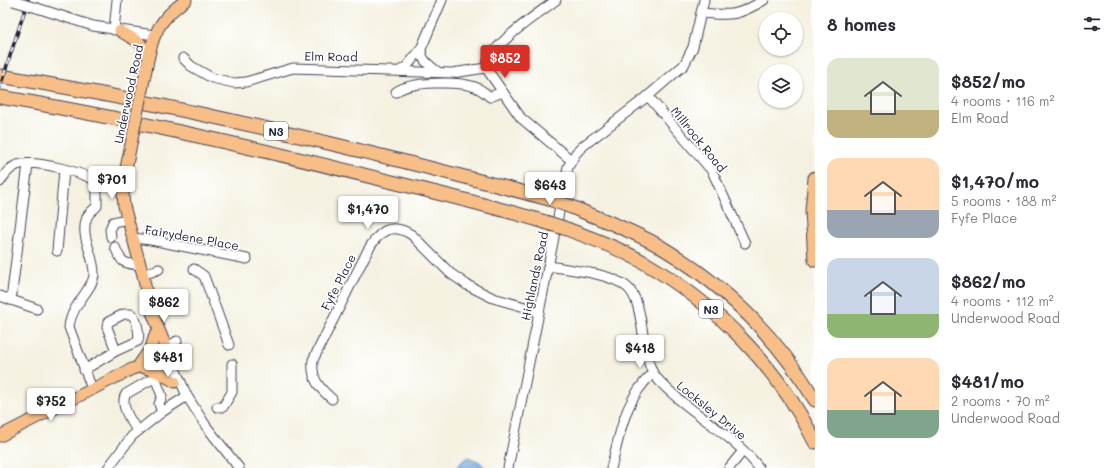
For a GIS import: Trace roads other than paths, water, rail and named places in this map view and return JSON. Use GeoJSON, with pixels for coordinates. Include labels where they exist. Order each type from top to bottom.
{"type":"FeatureCollection","features":[{"type":"Feature","properties":{"kind":"highway","name":"N3"},"geometry":{"type":"LineString","coordinates":[[0,76],[198,112],[549,199],[569,206],[633,232],[661,247],[719,289],[738,304],[779,348],[815,400]]}},
{"type":"Feature","properties":{"kind":"highway","name":"N3"},"geometry":{"type":"LineString","coordinates":[[0,97],[66,108],[201,135],[545,222],[601,242],[644,263],[678,284],[703,302],[754,351],[788,397],[815,442]]}},
{"type":"Feature","properties":{"kind":"highway"},"geometry":{"type":"LineString","coordinates":[[815,178],[812,211],[815,260]]}},
{"type":"Feature","properties":{"kind":"main road","name":"Underwood Road"},"geometry":{"type":"LineString","coordinates":[[165,354],[155,335],[141,270],[127,219],[123,195],[128,159],[154,36],[164,18],[186,0]]}},
{"type":"Feature","properties":{"kind":"main road"},"geometry":{"type":"LineString","coordinates":[[117,30],[140,44],[148,60]]}},
{"type":"Feature","properties":{"kind":"main road","name":"Underwood Road"},"geometry":{"type":"LineString","coordinates":[[147,300],[165,354]]}},
{"type":"Feature","properties":{"kind":"main road"},"geometry":{"type":"LineString","coordinates":[[137,366],[151,348],[155,335]]}},
{"type":"Feature","properties":{"kind":"main road"},"geometry":{"type":"LineString","coordinates":[[0,436],[137,366],[165,354]]}},
{"type":"Feature","properties":{"kind":"main road"},"geometry":{"type":"LineString","coordinates":[[137,366],[158,372],[175,382]]}},
{"type":"Feature","properties":{"kind":"street"},"geometry":{"type":"LineString","coordinates":[[12,0],[72,20],[154,36]]}},
{"type":"Feature","properties":{"kind":"street"},"geometry":{"type":"LineString","coordinates":[[117,0],[117,30]]}},
{"type":"Feature","properties":{"kind":"street"},"geometry":{"type":"LineString","coordinates":[[401,70],[412,61],[421,48],[442,0]]}},
{"type":"Feature","properties":{"kind":"street"},"geometry":{"type":"LineString","coordinates":[[556,0],[498,46],[489,58],[486,68],[521,118],[531,128],[571,160]]}},
{"type":"Feature","properties":{"kind":"street","name":"Highlands Road"},"geometry":{"type":"LineString","coordinates":[[508,468],[566,178],[571,160],[584,146],[676,73],[689,58],[704,0]]}},
{"type":"Feature","properties":{"kind":"street"},"geometry":{"type":"LineString","coordinates":[[700,13],[724,16],[736,14],[764,0]]}},
{"type":"Feature","properties":{"kind":"street"},"geometry":{"type":"LineString","coordinates":[[421,48],[421,54],[425,62],[438,72]]}},
{"type":"Feature","properties":{"kind":"street","name":"Elm Road"},"geometry":{"type":"LineString","coordinates":[[183,58],[191,66],[212,78],[234,83],[246,82],[293,68],[401,70],[452,73],[486,68]]}},
{"type":"Feature","properties":{"kind":"street"},"geometry":{"type":"LineString","coordinates":[[396,92],[410,85],[455,84],[474,86],[490,97],[502,92]]}},
{"type":"Feature","properties":{"kind":"street","name":"Millrock Road"},"geometry":{"type":"LineString","coordinates":[[648,96],[712,171],[746,243]]}},
{"type":"Feature","properties":{"kind":"street"},"geometry":{"type":"LineString","coordinates":[[11,300],[28,164]]}},
{"type":"Feature","properties":{"kind":"street"},"geometry":{"type":"LineString","coordinates":[[0,182],[7,171],[16,166],[28,164],[64,170],[87,176],[97,182],[97,206],[88,215],[86,220],[85,237],[93,259],[93,278],[71,316],[69,327],[92,389]]}},
{"type":"Feature","properties":{"kind":"street"},"geometry":{"type":"LineString","coordinates":[[58,251],[64,170]]}},
{"type":"Feature","properties":{"kind":"street"},"geometry":{"type":"LineString","coordinates":[[112,236],[110,230],[113,222],[127,219]]}},
{"type":"Feature","properties":{"kind":"street","name":"Fyfe Place"},"geometry":{"type":"LineString","coordinates":[[332,399],[321,390],[316,383],[312,368],[313,360],[367,252],[376,237],[384,231],[395,228],[406,231],[412,235],[450,273],[482,293],[539,311]]}},
{"type":"Feature","properties":{"kind":"street","name":"Fairydene Place"},"geometry":{"type":"LineString","coordinates":[[133,238],[247,259]]}},
{"type":"Feature","properties":{"kind":"street"},"geometry":{"type":"LineString","coordinates":[[115,247],[122,261],[141,270],[159,269]]}},
{"type":"Feature","properties":{"kind":"street","name":"Locksley Drive"},"geometry":{"type":"LineString","coordinates":[[549,266],[608,278],[617,281],[632,291],[638,307],[645,349],[654,373],[666,388],[743,451],[759,468]]}},
{"type":"Feature","properties":{"kind":"street"},"geometry":{"type":"LineString","coordinates":[[194,269],[204,276],[229,345]]}},
{"type":"Feature","properties":{"kind":"street"},"geometry":{"type":"LineString","coordinates":[[0,296],[37,309]]}},
{"type":"Feature","properties":{"kind":"street"},"geometry":{"type":"LineString","coordinates":[[165,354],[177,341]]}},
{"type":"Feature","properties":{"kind":"street"},"geometry":{"type":"LineString","coordinates":[[84,370],[116,351]]}},
{"type":"Feature","properties":{"kind":"street"},"geometry":{"type":"LineString","coordinates":[[165,354],[182,353]]}},
{"type":"Feature","properties":{"kind":"street","name":"Underwood Road"},"geometry":{"type":"LineString","coordinates":[[165,354],[175,382],[185,394],[206,426],[239,468]]}},
{"type":"Feature","properties":{"kind":"street","name":"Underwood Road"},"geometry":{"type":"LineString","coordinates":[[165,354],[185,394]]}},
{"type":"Feature","properties":{"kind":"street"},"geometry":{"type":"LineString","coordinates":[[217,407],[223,407],[232,392],[232,364]]}},
{"type":"Feature","properties":{"kind":"street"},"geometry":{"type":"LineString","coordinates":[[611,468],[631,400],[640,386],[654,373]]}},
{"type":"Feature","properties":{"kind":"street"},"geometry":{"type":"LineString","coordinates":[[138,431],[131,422],[124,404],[124,396],[126,394],[150,380],[156,380],[162,396],[159,404],[162,412]]}},
{"type":"Feature","properties":{"kind":"street"},"geometry":{"type":"LineString","coordinates":[[108,468],[128,441],[138,431],[185,394]]}},
{"type":"Feature","properties":{"kind":"street"},"geometry":{"type":"LineString","coordinates":[[729,468],[743,451]]}},
{"type":"Feature","properties":{"kind":"water"},"geometry":{"type":"Polygon","coordinates":[[[469,457],[480,462],[485,468],[456,468],[463,460],[469,457]]]}},
{"type":"Feature","properties":{"kind":"railway"},"geometry":{"type":"LineString","coordinates":[[0,87],[28,0]]}}]}
